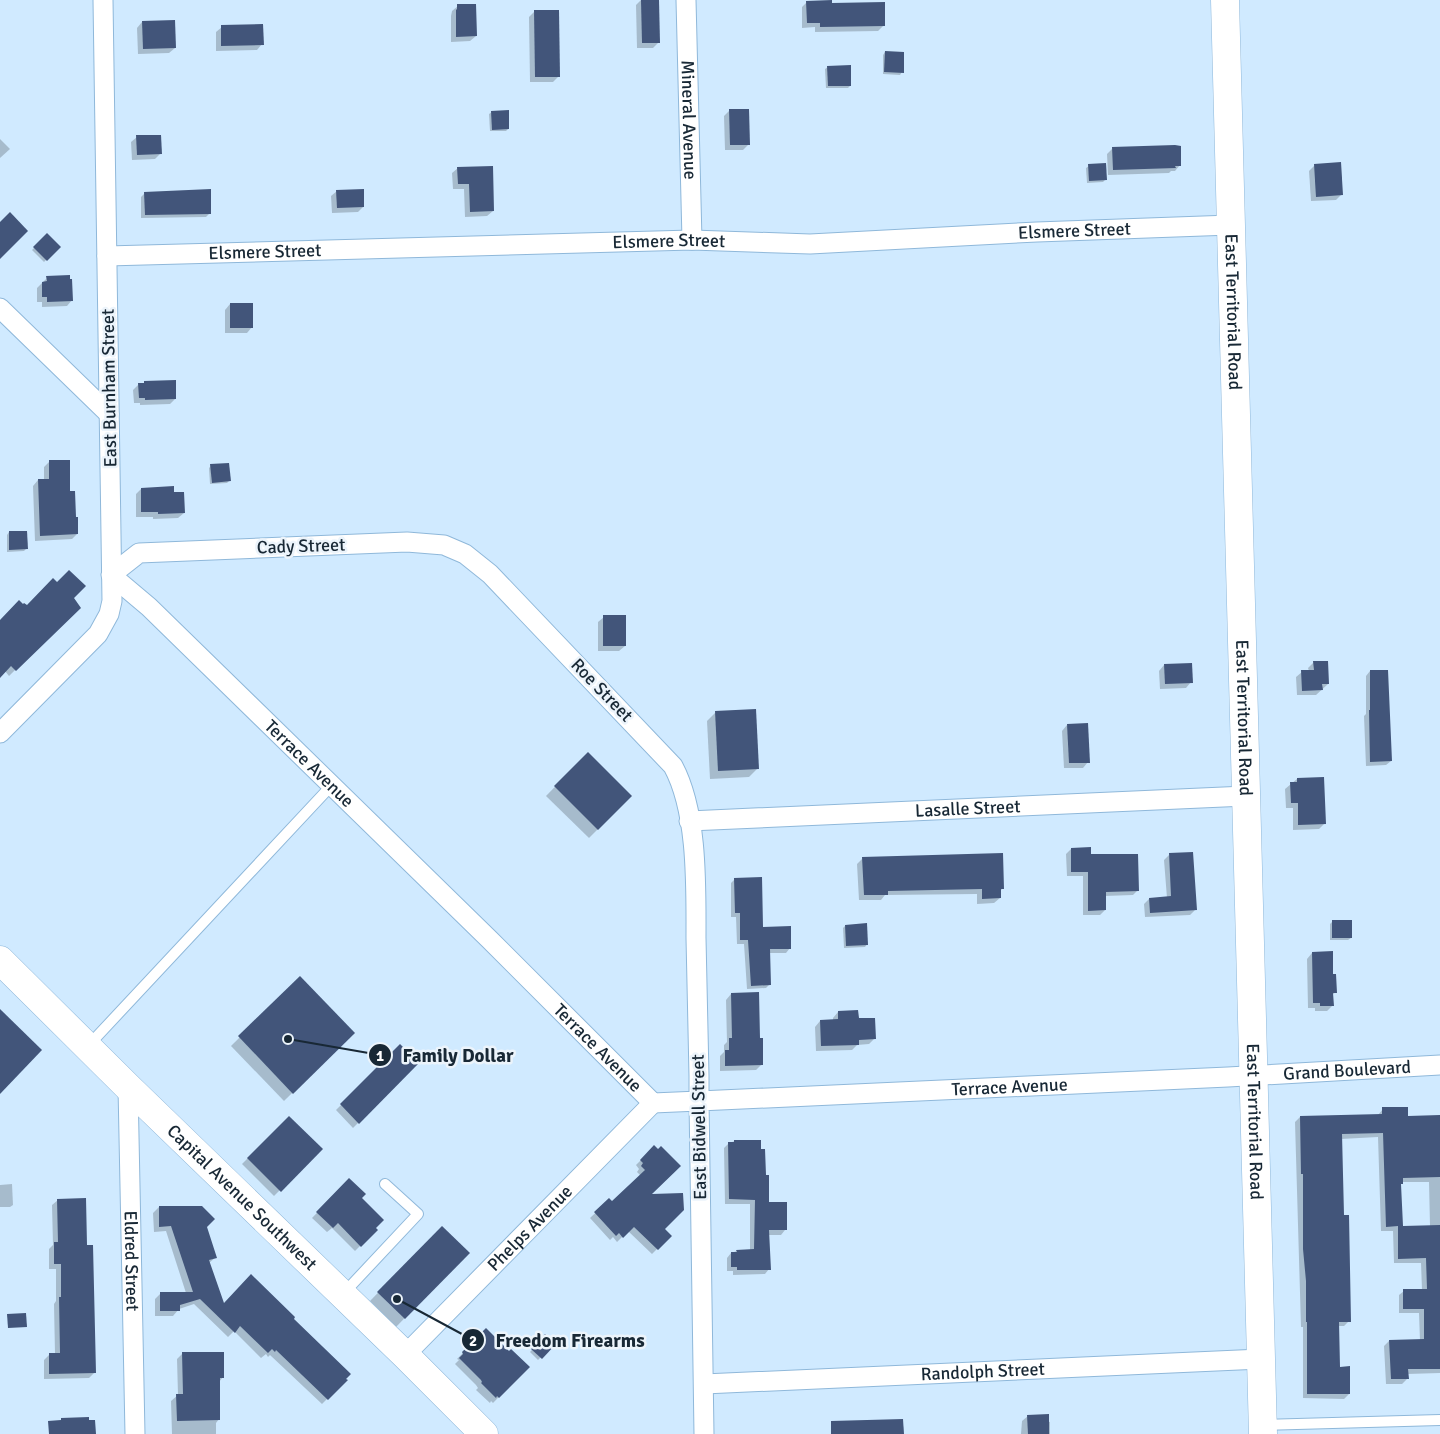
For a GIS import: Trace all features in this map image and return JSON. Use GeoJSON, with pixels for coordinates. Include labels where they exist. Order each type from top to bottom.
{"type":"FeatureCollection","features":[{"type":"Feature","properties":{"kind":"street","name":"East Burnham Street"},"geometry":{"type":"LineString","coordinates":[[0,732],[98,634],[109,614],[112,601],[104,0]]}},
{"type":"Feature","properties":{"kind":"street","name":"Mineral Avenue"},"geometry":{"type":"LineString","coordinates":[[686,0],[692,240]]}},
{"type":"Feature","properties":{"kind":"street","name":"East Territorial Road"},"geometry":{"type":"LineString","coordinates":[[1225,0],[1263,1430]]}},
{"type":"Feature","properties":{"kind":"street","name":"Elsmere Street"},"geometry":{"type":"LineString","coordinates":[[107,256],[692,240],[810,244],[1037,232],[1231,225]]}},
{"type":"Feature","properties":{"kind":"street"},"geometry":{"type":"LineString","coordinates":[[0,308],[109,414]]}},
{"type":"Feature","properties":{"kind":"street","name":"Cady Street"},"geometry":{"type":"LineString","coordinates":[[111,575],[139,552],[407,542],[444,545],[465,554],[490,574]]}},
{"type":"Feature","properties":{"kind":"street","name":"Roe Street"},"geometry":{"type":"LineString","coordinates":[[490,574],[664,756],[679,777],[690,821]]}},
{"type":"Feature","properties":{"kind":"street","name":"Terrace Avenue"},"geometry":{"type":"LineString","coordinates":[[111,575],[149,607],[489,939],[653,1103],[1254,1076]]}},
{"type":"Feature","properties":{"kind":"street","name":"Lasalle Street"},"geometry":{"type":"LineString","coordinates":[[690,821],[1246,796]]}},
{"type":"Feature","properties":{"kind":"street","name":"East Bidwell Street"},"geometry":{"type":"LineString","coordinates":[[690,821],[696,887],[704,1434]]}},
{"type":"Feature","properties":{"kind":"street","name":"Capital Avenue Southwest"},"geometry":{"type":"LineString","coordinates":[[0,960],[128,1087],[405,1354],[484,1434]]}},
{"type":"Feature","properties":{"kind":"street","name":"Grand Boulevard"},"geometry":{"type":"LineString","coordinates":[[1254,1076],[1440,1065]]}},
{"type":"Feature","properties":{"kind":"street","name":"Eldred Street"},"geometry":{"type":"LineString","coordinates":[[128,1087],[135,1434]]}},
{"type":"Feature","properties":{"kind":"street","name":"Phelps Avenue"},"geometry":{"type":"LineString","coordinates":[[405,1354],[653,1103]]}},
{"type":"Feature","properties":{"kind":"street","name":"Randolph Street"},"geometry":{"type":"LineString","coordinates":[[704,1384],[1261,1360]]}},
{"type":"Feature","properties":{"kind":"lane"},"geometry":{"type":"LineString","coordinates":[[87,1046],[331,786]]}},
{"type":"Feature","properties":{"kind":"lane"},"geometry":{"type":"LineString","coordinates":[[342,1294],[418,1214],[385,1184]]}},
{"type":"Feature","properties":{"kind":"lane"},"geometry":{"type":"LineString","coordinates":[[1263,1430],[1323,1429],[1440,1420]]}},
{"type":"Feature","properties":{"kind":"building"},"geometry":{"type":"Polygon","coordinates":[[[641,0],[659,0],[660,43],[642,43],[641,0]]]}},
{"type":"Feature","properties":{"kind":"building"},"geometry":{"type":"Polygon","coordinates":[[[832,0],[832,3],[885,2],[885,26],[820,27],[820,23],[807,23],[806,1],[832,0]]]}},
{"type":"Feature","properties":{"kind":"building"},"geometry":{"type":"Polygon","coordinates":[[[457,4],[476,4],[477,36],[456,37],[457,4]]]}},
{"type":"Feature","properties":{"kind":"building"},"geometry":{"type":"Polygon","coordinates":[[[534,10],[559,10],[560,77],[535,77],[534,10]]]}},
{"type":"Feature","properties":{"kind":"building"},"geometry":{"type":"Polygon","coordinates":[[[175,20],[176,48],[143,49],[142,21],[175,20]]]}},
{"type":"Feature","properties":{"kind":"building"},"geometry":{"type":"Polygon","coordinates":[[[263,24],[264,45],[221,46],[221,25],[263,24]]]}},
{"type":"Feature","properties":{"kind":"building"},"geometry":{"type":"Polygon","coordinates":[[[885,51],[904,52],[904,73],[884,72],[885,51]]]}},
{"type":"Feature","properties":{"kind":"building"},"geometry":{"type":"Polygon","coordinates":[[[851,65],[851,86],[828,86],[827,66],[851,65]]]}},
{"type":"Feature","properties":{"kind":"building"},"geometry":{"type":"Polygon","coordinates":[[[729,109],[749,109],[750,145],[730,145],[729,109]]]}},
{"type":"Feature","properties":{"kind":"building"},"geometry":{"type":"Polygon","coordinates":[[[509,110],[509,129],[492,130],[491,111],[509,110]]]}},
{"type":"Feature","properties":{"kind":"building"},"geometry":{"type":"Polygon","coordinates":[[[136,135],[161,135],[162,154],[137,155],[136,135]]]}},
{"type":"Feature","properties":{"kind":"building"},"geometry":{"type":"Polygon","coordinates":[[[1181,146],[1181,166],[1175,166],[1176,168],[1113,170],[1112,147],[1181,146]]]}},
{"type":"Feature","properties":{"kind":"building"},"geometry":{"type":"Polygon","coordinates":[[[1341,162],[1343,195],[1316,197],[1314,164],[1341,162]]]}},
{"type":"Feature","properties":{"kind":"building"},"geometry":{"type":"Polygon","coordinates":[[[1106,163],[1107,180],[1089,181],[1088,164],[1106,163]]]}},
{"type":"Feature","properties":{"kind":"building"},"geometry":{"type":"Polygon","coordinates":[[[493,166],[494,211],[470,212],[469,184],[458,184],[457,167],[493,166]]]}},
{"type":"Feature","properties":{"kind":"building"},"geometry":{"type":"Polygon","coordinates":[[[211,189],[211,214],[145,215],[144,192],[211,189]]]}},
{"type":"Feature","properties":{"kind":"building"},"geometry":{"type":"Polygon","coordinates":[[[364,189],[364,207],[337,208],[336,190],[364,189]]]}},
{"type":"Feature","properties":{"kind":"building"},"geometry":{"type":"Polygon","coordinates":[[[10,212],[28,231],[0,259],[0,222],[10,212]]]}},
{"type":"Feature","properties":{"kind":"building"},"geometry":{"type":"Polygon","coordinates":[[[47,233],[61,247],[47,261],[33,247],[47,233]]]}},
{"type":"Feature","properties":{"kind":"building"},"geometry":{"type":"Polygon","coordinates":[[[70,275],[70,279],[72,279],[73,301],[47,302],[47,297],[42,297],[42,282],[47,281],[46,276],[70,275]]]}},
{"type":"Feature","properties":{"kind":"building"},"geometry":{"type":"Polygon","coordinates":[[[230,303],[253,303],[253,328],[230,328],[230,303]]]}},
{"type":"Feature","properties":{"kind":"building"},"geometry":{"type":"Polygon","coordinates":[[[176,380],[176,399],[145,400],[145,398],[139,398],[138,383],[144,383],[144,381],[176,380]]]}},
{"type":"Feature","properties":{"kind":"building"},"geometry":{"type":"Polygon","coordinates":[[[49,460],[70,460],[70,491],[75,491],[78,534],[40,536],[38,479],[49,479],[49,460]]]}},
{"type":"Feature","properties":{"kind":"building"},"geometry":{"type":"Polygon","coordinates":[[[229,463],[231,481],[212,483],[210,464],[229,463]]]}},
{"type":"Feature","properties":{"kind":"building"},"geometry":{"type":"Polygon","coordinates":[[[174,486],[174,492],[184,492],[185,513],[158,514],[158,512],[141,512],[141,488],[174,486]]]}},
{"type":"Feature","properties":{"kind":"building"},"geometry":{"type":"Polygon","coordinates":[[[9,531],[27,531],[28,549],[9,550],[9,531]]]}},
{"type":"Feature","properties":{"kind":"building"},"geometry":{"type":"Polygon","coordinates":[[[69,570],[86,586],[74,598],[81,608],[16,671],[11,666],[0,678],[0,620],[19,600],[27,605],[53,578],[57,582],[69,570]]]}},
{"type":"Feature","properties":{"kind":"building"},"geometry":{"type":"Polygon","coordinates":[[[603,615],[626,615],[626,646],[603,646],[603,615]]]}},
{"type":"Feature","properties":{"kind":"building"},"geometry":{"type":"Polygon","coordinates":[[[1313,661],[1328,661],[1329,684],[1322,684],[1323,690],[1302,691],[1301,670],[1314,670],[1313,661]]]}},
{"type":"Feature","properties":{"kind":"building"},"geometry":{"type":"Polygon","coordinates":[[[1192,663],[1193,683],[1165,684],[1164,664],[1192,663]]]}},
{"type":"Feature","properties":{"kind":"building"},"geometry":{"type":"Polygon","coordinates":[[[1370,670],[1388,670],[1392,761],[1370,762],[1370,670]]]}},
{"type":"Feature","properties":{"kind":"building"},"geometry":{"type":"Polygon","coordinates":[[[756,709],[759,769],[718,771],[715,711],[756,709]]]}},
{"type":"Feature","properties":{"kind":"building"},"geometry":{"type":"Polygon","coordinates":[[[1088,723],[1090,763],[1069,763],[1067,724],[1088,723]]]}},
{"type":"Feature","properties":{"kind":"building"},"geometry":{"type":"Polygon","coordinates":[[[588,752],[632,796],[598,830],[554,786],[588,752]]]}},
{"type":"Feature","properties":{"kind":"building"},"geometry":{"type":"Polygon","coordinates":[[[1324,777],[1326,824],[1298,825],[1298,803],[1291,803],[1290,782],[1297,782],[1297,778],[1324,777]]]}},
{"type":"Feature","properties":{"kind":"building"},"geometry":{"type":"Polygon","coordinates":[[[1091,847],[1091,854],[1138,854],[1139,891],[1106,892],[1106,910],[1088,911],[1088,872],[1071,872],[1071,848],[1091,847]]]}},
{"type":"Feature","properties":{"kind":"building"},"geometry":{"type":"Polygon","coordinates":[[[1193,852],[1197,910],[1150,913],[1149,898],[1171,896],[1169,853],[1193,852]]]}},
{"type":"Feature","properties":{"kind":"building"},"geometry":{"type":"Polygon","coordinates":[[[1003,853],[1004,889],[1001,889],[1001,898],[982,899],[982,889],[888,891],[888,895],[864,895],[862,857],[1003,853]]]}},
{"type":"Feature","properties":{"kind":"building"},"geometry":{"type":"Polygon","coordinates":[[[762,877],[763,927],[791,926],[791,949],[770,949],[771,985],[751,986],[748,940],[740,940],[740,913],[735,913],[734,878],[762,877]]]}},
{"type":"Feature","properties":{"kind":"building"},"geometry":{"type":"Polygon","coordinates":[[[1332,920],[1352,920],[1352,938],[1332,938],[1332,920]]]}},
{"type":"Feature","properties":{"kind":"building"},"geometry":{"type":"Polygon","coordinates":[[[867,923],[868,945],[846,946],[845,925],[867,923]]]}},
{"type":"Feature","properties":{"kind":"building"},"geometry":{"type":"Polygon","coordinates":[[[1333,951],[1333,974],[1336,974],[1337,993],[1333,993],[1334,1006],[1320,1006],[1320,1003],[1313,1003],[1312,952],[1333,951]]]}},
{"type":"Feature","properties":{"kind":"building"},"geometry":{"type":"Polygon","coordinates":[[[300,976],[355,1033],[293,1094],[238,1036],[300,976]]]}},
{"type":"Feature","properties":{"kind":"building"},"geometry":{"type":"Polygon","coordinates":[[[759,992],[760,1038],[763,1038],[763,1065],[725,1066],[725,1050],[729,1050],[729,1038],[732,1038],[731,993],[759,992]]]}},
{"type":"Feature","properties":{"kind":"building"},"geometry":{"type":"Polygon","coordinates":[[[0,1009],[42,1050],[0,1094],[0,1009]]]}},
{"type":"Feature","properties":{"kind":"building"},"geometry":{"type":"Polygon","coordinates":[[[858,1010],[859,1018],[875,1018],[876,1039],[859,1040],[859,1045],[821,1046],[820,1020],[838,1019],[838,1011],[858,1010]]]}},
{"type":"Feature","properties":{"kind":"building"},"geometry":{"type":"Polygon","coordinates":[[[400,1044],[419,1063],[359,1124],[340,1104],[400,1044]]]}},
{"type":"Feature","properties":{"kind":"building"},"geometry":{"type":"Polygon","coordinates":[[[1382,1107],[1408,1107],[1408,1116],[1440,1115],[1440,1177],[1403,1178],[1403,1184],[1401,1184],[1403,1226],[1440,1225],[1440,1369],[1408,1369],[1409,1379],[1391,1379],[1389,1340],[1424,1339],[1424,1309],[1403,1309],[1403,1289],[1427,1289],[1426,1258],[1398,1259],[1398,1226],[1386,1227],[1383,1133],[1342,1134],[1344,1215],[1349,1215],[1351,1322],[1339,1322],[1340,1367],[1350,1366],[1350,1394],[1307,1394],[1306,1281],[1303,1249],[1303,1174],[1301,1174],[1300,1116],[1382,1114],[1382,1107]]]}},
{"type":"Feature","properties":{"kind":"building"},"geometry":{"type":"Polygon","coordinates":[[[289,1116],[323,1149],[281,1192],[247,1158],[289,1116]]]}},
{"type":"Feature","properties":{"kind":"building"},"geometry":{"type":"Polygon","coordinates":[[[734,1140],[761,1140],[761,1149],[765,1149],[766,1175],[769,1175],[769,1202],[787,1202],[787,1230],[769,1230],[771,1270],[737,1270],[737,1267],[731,1267],[731,1252],[754,1249],[755,1200],[729,1199],[728,1142],[734,1142],[734,1140]]]}},
{"type":"Feature","properties":{"kind":"building"},"geometry":{"type":"Polygon","coordinates":[[[654,1145],[658,1149],[661,1146],[681,1166],[652,1194],[683,1193],[684,1210],[665,1229],[672,1236],[658,1250],[634,1227],[623,1238],[619,1233],[616,1236],[594,1212],[609,1198],[612,1201],[645,1170],[641,1166],[643,1163],[640,1160],[654,1145]]]}},
{"type":"Feature","properties":{"kind":"building"},"geometry":{"type":"Polygon","coordinates":[[[349,1178],[366,1194],[362,1198],[384,1220],[376,1228],[378,1230],[361,1247],[338,1223],[333,1228],[316,1212],[349,1178]]]}},
{"type":"Feature","properties":{"kind":"building"},"geometry":{"type":"Polygon","coordinates":[[[86,1198],[87,1245],[93,1245],[96,1373],[49,1374],[49,1353],[60,1353],[59,1297],[61,1297],[61,1264],[54,1264],[54,1242],[58,1242],[57,1199],[86,1198]]]}},
{"type":"Feature","properties":{"kind":"building"},"geometry":{"type":"Polygon","coordinates":[[[159,1206],[202,1206],[215,1219],[207,1227],[217,1258],[209,1260],[224,1303],[251,1274],[351,1374],[346,1379],[348,1380],[328,1400],[276,1350],[275,1352],[272,1349],[268,1353],[240,1326],[235,1333],[200,1299],[180,1305],[180,1311],[160,1311],[160,1292],[193,1292],[171,1226],[159,1227],[159,1206]]]}},
{"type":"Feature","properties":{"kind":"building"},"geometry":{"type":"Polygon","coordinates":[[[442,1226],[470,1253],[405,1319],[377,1292],[442,1226]]]}},
{"type":"Feature","properties":{"kind":"building"},"geometry":{"type":"Polygon","coordinates":[[[26,1313],[27,1327],[8,1328],[7,1314],[26,1313]]]}},
{"type":"Feature","properties":{"kind":"building"},"geometry":{"type":"Polygon","coordinates":[[[486,1328],[509,1351],[511,1349],[530,1367],[499,1398],[497,1396],[496,1398],[481,1383],[481,1380],[459,1358],[463,1354],[462,1352],[486,1328]]]}},
{"type":"Feature","properties":{"kind":"building"},"geometry":{"type":"Polygon","coordinates":[[[545,1334],[556,1344],[542,1359],[531,1349],[545,1334]]]}},
{"type":"Feature","properties":{"kind":"building"},"geometry":{"type":"Polygon","coordinates":[[[182,1352],[224,1352],[224,1378],[220,1378],[220,1420],[177,1421],[176,1394],[183,1394],[182,1352]]]}},
{"type":"Feature","properties":{"kind":"building"},"geometry":{"type":"Polygon","coordinates":[[[1049,1414],[1049,1434],[1028,1434],[1027,1415],[1049,1414]]]}},
{"type":"Feature","properties":{"kind":"building"},"geometry":{"type":"Polygon","coordinates":[[[89,1417],[89,1420],[95,1420],[96,1434],[49,1434],[48,1421],[61,1420],[61,1418],[89,1417]]]}},
{"type":"Feature","properties":{"kind":"building"},"geometry":{"type":"Polygon","coordinates":[[[903,1419],[904,1434],[831,1434],[831,1421],[903,1419]]]}},
{"type":"Feature","properties":{"kind":"place","name":"Family Dollar"},"geometry":{"type":"Point","coordinates":[288,1039]}},
{"type":"Feature","properties":{"kind":"place","name":"Freedom Firearms"},"geometry":{"type":"Point","coordinates":[397,1299]}}]}
